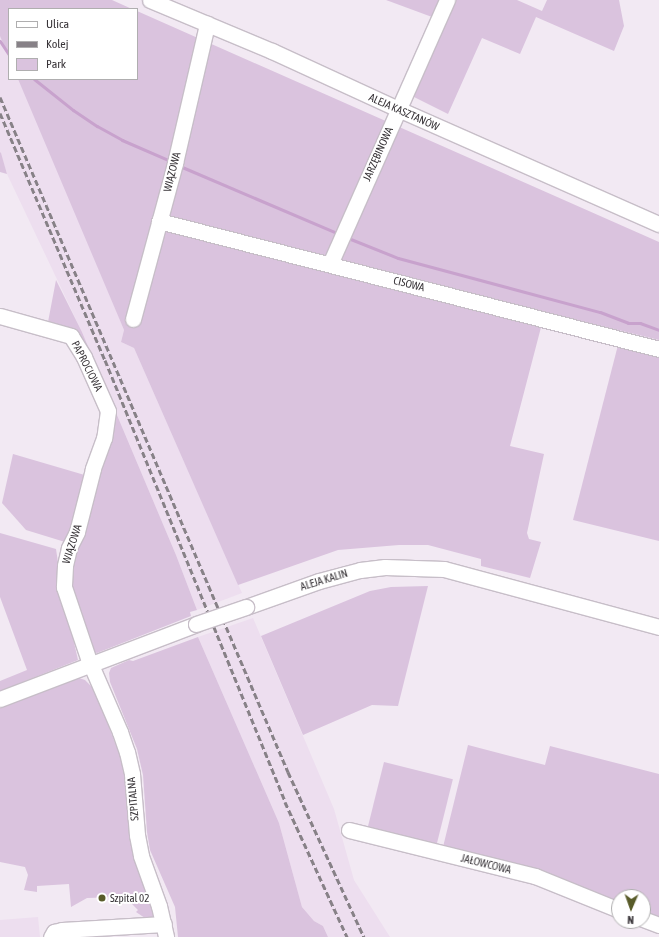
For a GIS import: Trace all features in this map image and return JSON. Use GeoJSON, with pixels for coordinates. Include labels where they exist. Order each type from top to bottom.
{"type":"FeatureCollection","features":[{"type":"Feature","properties":{"kind":"street","name":"ALEJA KASZTANÓW"},"geometry":{"type":"LineString","coordinates":[[150,0],[272,51],[398,109],[659,224]]}},
{"type":"Feature","properties":{"kind":"street","name":"JARZĘBINOWA"},"geometry":{"type":"LineString","coordinates":[[330,264],[446,0]]}},
{"type":"Feature","properties":{"kind":"street","name":"WIĄZOWA"},"geometry":{"type":"LineString","coordinates":[[133,319],[208,24]]}},
{"type":"Feature","properties":{"kind":"street","name":"CISOWA"},"geometry":{"type":"LineString","coordinates":[[159,221],[659,349]]}},
{"type":"Feature","properties":{"kind":"street","name":"PAPROCIOWA"},"geometry":{"type":"LineString","coordinates":[[0,316],[71,336],[84,357],[108,411],[107,422]]}},
{"type":"Feature","properties":{"kind":"street","name":"WIĄZOWA"},"geometry":{"type":"LineString","coordinates":[[92,665],[88,658],[64,588],[65,566],[69,548],[77,532],[107,422]]}},
{"type":"Feature","properties":{"kind":"street","name":"ALEJA KALIN"},"geometry":{"type":"LineString","coordinates":[[0,699],[196,624],[319,581],[360,570],[384,567],[436,569],[480,578],[659,627]]}},
{"type":"Feature","properties":{"kind":"street","name":"SZPITALNA"},"geometry":{"type":"LineString","coordinates":[[92,665],[127,752],[132,774],[137,835],[141,856],[165,931]]}},
{"type":"Feature","properties":{"kind":"street","name":"JAŁOWCOWA"},"geometry":{"type":"LineString","coordinates":[[348,830],[535,876],[611,907]]}},
{"type":"Feature","properties":{"kind":"street"},"geometry":{"type":"LineString","coordinates":[[58,932],[165,931]]}},
{"type":"Feature","properties":{"kind":"shaded area"},"geometry":{"type":"Polygon","coordinates":[[[0,30],[8,49],[8,80],[20,80],[124,330],[121,342],[134,348],[242,593],[197,610],[176,555],[82,332],[7,174],[0,152],[0,30]]]}},
{"type":"Feature","properties":{"kind":"shaded area"},"geometry":{"type":"Polygon","coordinates":[[[253,618],[334,809],[354,880],[390,937],[328,937],[323,926],[314,921],[302,907],[279,823],[198,637],[253,618]]]}},
{"type":"Feature","properties":{"kind":"shaded area"},"geometry":{"type":"Polygon","coordinates":[[[38,917],[40,937],[0,937],[0,920],[38,917]]]}},
{"type":"Feature","properties":{"kind":"green space"},"geometry":{"type":"Polygon","coordinates":[[[0,0],[112,0],[130,8],[8,8],[8,55],[0,36],[0,0]]]}},
{"type":"Feature","properties":{"kind":"green space"},"geometry":{"type":"Polygon","coordinates":[[[386,0],[440,0],[432,17],[386,0]]]}},
{"type":"Feature","properties":{"kind":"green space"},"geometry":{"type":"Polygon","coordinates":[[[453,0],[517,0],[542,11],[547,0],[619,0],[624,26],[614,51],[536,17],[520,54],[482,38],[448,114],[410,95],[453,0]]]}},
{"type":"Feature","properties":{"kind":"green space"},"geometry":{"type":"Polygon","coordinates":[[[138,11],[659,242],[659,340],[545,312],[510,446],[544,454],[527,533],[529,539],[541,542],[530,578],[481,566],[481,559],[428,545],[399,545],[338,550],[238,585],[134,348],[121,342],[124,330],[18,80],[138,80],[138,11]]]}},
{"type":"Feature","properties":{"kind":"green space"},"geometry":{"type":"Polygon","coordinates":[[[0,152],[1,153],[7,174],[0,172],[0,152]]]}},
{"type":"Feature","properties":{"kind":"green space"},"geometry":{"type":"Polygon","coordinates":[[[56,280],[82,332],[176,555],[197,610],[190,612],[191,616],[97,653],[94,652],[91,645],[68,577],[109,436],[88,358],[50,326],[48,322],[56,280]]]}},
{"type":"Feature","properties":{"kind":"green space"},"geometry":{"type":"Polygon","coordinates":[[[618,345],[659,355],[659,541],[573,520],[618,345]]]}},
{"type":"Feature","properties":{"kind":"green space"},"geometry":{"type":"Polygon","coordinates":[[[13,454],[88,476],[72,534],[65,542],[26,530],[2,503],[13,454]]]}},
{"type":"Feature","properties":{"kind":"green space"},"geometry":{"type":"Polygon","coordinates":[[[0,533],[56,549],[62,590],[78,660],[0,691],[0,681],[27,670],[0,597],[0,533]]]}},
{"type":"Feature","properties":{"kind":"green space"},"geometry":{"type":"Polygon","coordinates":[[[428,586],[398,706],[372,705],[303,735],[261,636],[370,591],[391,587],[428,586]]]}},
{"type":"Feature","properties":{"kind":"green space"},"geometry":{"type":"Polygon","coordinates":[[[198,637],[279,823],[302,907],[314,921],[323,926],[328,937],[178,937],[175,907],[150,850],[147,832],[143,775],[137,749],[110,682],[109,673],[111,668],[129,660],[133,661],[198,637]]]}},
{"type":"Feature","properties":{"kind":"green space"},"geometry":{"type":"Polygon","coordinates":[[[79,678],[85,680],[95,690],[123,764],[126,784],[155,913],[152,918],[145,918],[136,912],[138,910],[132,904],[118,897],[87,898],[71,907],[69,884],[37,886],[37,892],[24,890],[28,875],[25,867],[0,862],[0,707],[79,678]]]}},
{"type":"Feature","properties":{"kind":"green space"},"geometry":{"type":"Polygon","coordinates":[[[468,745],[545,765],[550,746],[659,774],[659,919],[651,916],[651,889],[611,889],[611,900],[443,847],[468,745]]]}},
{"type":"Feature","properties":{"kind":"green space"},"geometry":{"type":"Polygon","coordinates":[[[384,762],[453,779],[436,845],[368,828],[384,762]]]}},
{"type":"Feature","properties":{"kind":"waterway"},"geometry":{"type":"LineString","coordinates":[[0,41],[8,53]]}},
{"type":"Feature","properties":{"kind":"waterway"},"geometry":{"type":"LineString","coordinates":[[35,80],[73,110],[97,126],[122,140],[168,160]]}},
{"type":"Feature","properties":{"kind":"waterway"},"geometry":{"type":"LineString","coordinates":[[182,167],[337,233]]}},
{"type":"Feature","properties":{"kind":"waterway"},"geometry":{"type":"LineString","coordinates":[[348,238],[398,258],[600,312],[628,323],[640,323],[659,330]]}},
{"type":"Feature","properties":{"kind":"railway"},"geometry":{"type":"LineString","coordinates":[[0,97],[288,772],[364,937]]}},
{"type":"Feature","properties":{"kind":"railway"},"geometry":{"type":"LineString","coordinates":[[0,113],[105,360],[285,802],[347,937]]}},
{"type":"Feature","properties":{"kind":"place","name":"Szpital 02"},"geometry":{"type":"Point","coordinates":[102,898]}}]}
